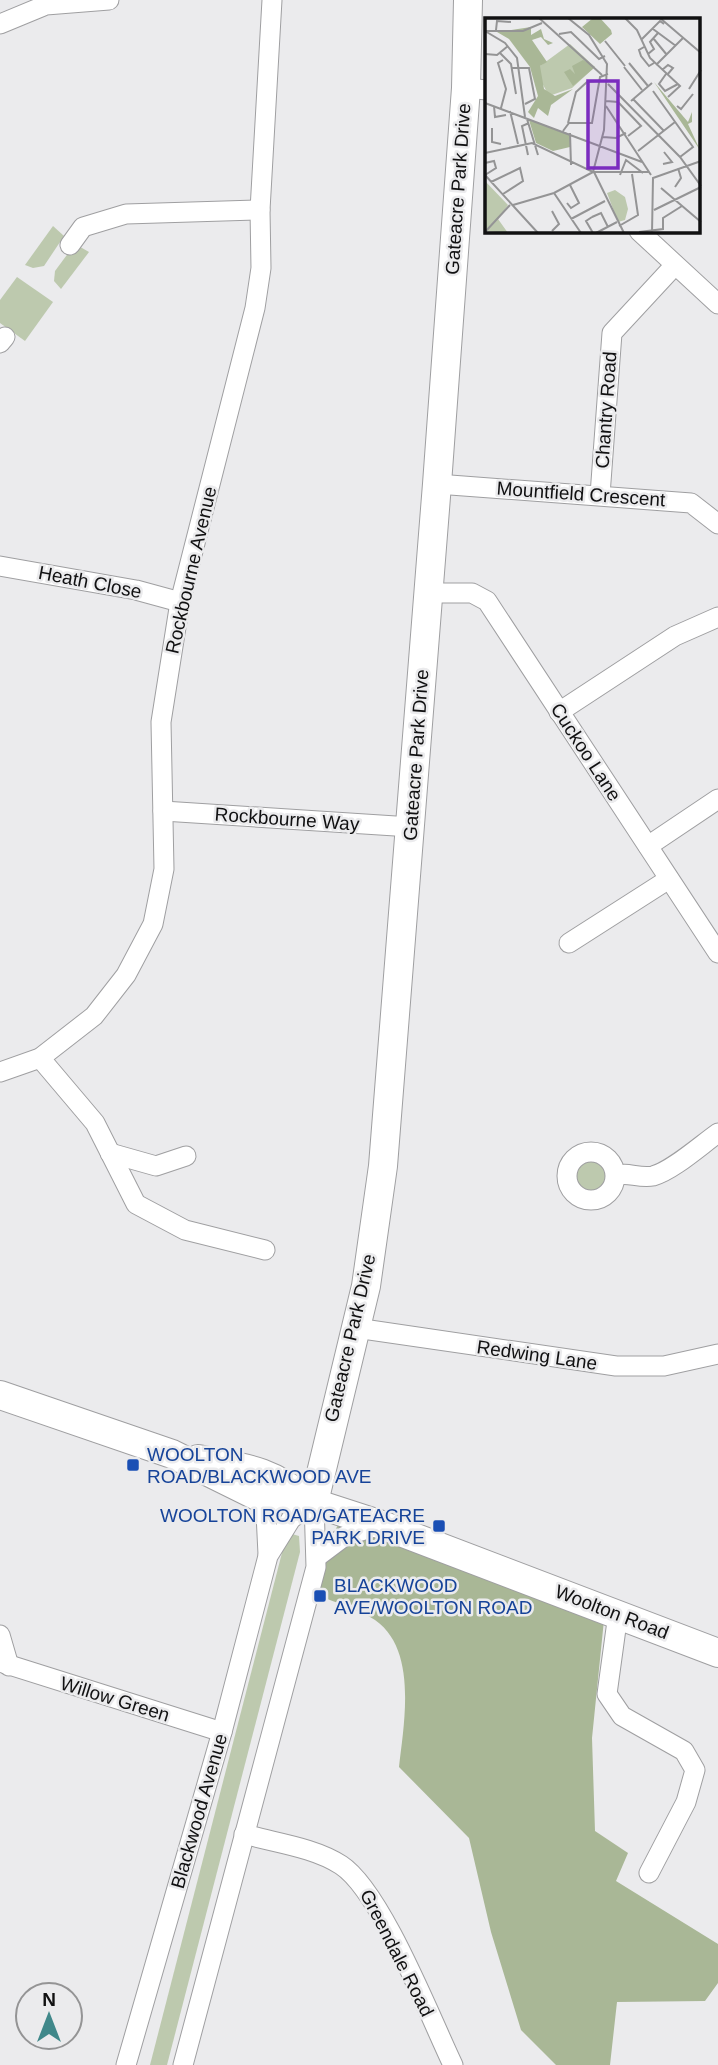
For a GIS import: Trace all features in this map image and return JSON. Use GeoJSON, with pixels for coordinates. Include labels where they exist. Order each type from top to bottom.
{"type":"FeatureCollection","features":[{"type":"Feature","properties":{"kind":"street"},"geometry":{"type":"LineString","coordinates":[[0,24],[46,5],[109,0]]}},
{"type":"Feature","properties":{"kind":"street","name":"Rockbourne Avenue"},"geometry":{"type":"LineString","coordinates":[[0,1072],[40,1058],[93,1016],[126,975],[153,924],[164,869],[161,722],[180,602],[255,308],[261,268],[260,210],[272,0]]}},
{"type":"Feature","properties":{"kind":"street","name":"Gateacre Park Drive"},"geometry":{"type":"LineString","coordinates":[[311,1502],[366,1286],[383,1166],[437,484],[476,89],[468,0]]}},
{"type":"Feature","properties":{"kind":"street"},"geometry":{"type":"LineString","coordinates":[[70,245],[83,227],[126,214],[260,210]]}},
{"type":"Feature","properties":{"kind":"street"},"geometry":{"type":"LineString","coordinates":[[641,233],[718,304]]}},
{"type":"Feature","properties":{"kind":"street","name":"Chantry Road"},"geometry":{"type":"LineString","coordinates":[[600,495],[612,333],[675,265]]}},
{"type":"Feature","properties":{"kind":"street","name":"Mountfield Crescent"},"geometry":{"type":"LineString","coordinates":[[437,484],[691,503],[708,513],[718,524]]}},
{"type":"Feature","properties":{"kind":"street","name":"Heath Close"},"geometry":{"type":"LineString","coordinates":[[0,566],[136,590],[180,602]]}},
{"type":"Feature","properties":{"kind":"street","name":"Cuckoo Lane"},"geometry":{"type":"LineString","coordinates":[[429,593],[472,593],[487,601],[718,953]]}},
{"type":"Feature","properties":{"kind":"street"},"geometry":{"type":"LineString","coordinates":[[559,712],[675,636],[718,617]]}},
{"type":"Feature","properties":{"kind":"street"},"geometry":{"type":"LineString","coordinates":[[648,846],[718,799]]}},
{"type":"Feature","properties":{"kind":"street","name":"Rockbourne Way"},"geometry":{"type":"LineString","coordinates":[[163,811],[411,827]]}},
{"type":"Feature","properties":{"kind":"street"},"geometry":{"type":"LineString","coordinates":[[569,943],[669,878]]}},
{"type":"Feature","properties":{"kind":"street"},"geometry":{"type":"LineString","coordinates":[[40,1058],[95,1123],[136,1204],[185,1230],[265,1250]]}},
{"type":"Feature","properties":{"kind":"street"},"geometry":{"type":"LineString","coordinates":[[616,1176],[621,1173],[639,1179],[657,1175],[718,1133]]}},
{"type":"Feature","properties":{"kind":"street"},"geometry":{"type":"LineString","coordinates":[[110,1153],[156,1166],[186,1156]]}},
{"type":"Feature","properties":{"kind":"street","name":"Redwing Lane"},"geometry":{"type":"LineString","coordinates":[[356,1328],[616,1366],[664,1366],[718,1354]]}},
{"type":"Feature","properties":{"kind":"street","name":"Woolton Road"},"geometry":{"type":"LineString","coordinates":[[0,1395],[172,1454],[257,1496],[311,1502],[382,1525],[718,1653]]}},
{"type":"Feature","properties":{"kind":"street","name":"Woolton Road"},"geometry":{"type":"LineString","coordinates":[[172,1454],[253,1469],[282,1480],[311,1502]]}},
{"type":"Feature","properties":{"kind":"street","name":"Blackwood Avenue"},"geometry":{"type":"LineString","coordinates":[[257,1496],[266,1514],[268,1556]]}},
{"type":"Feature","properties":{"kind":"street"},"geometry":{"type":"LineString","coordinates":[[183,2065],[317,1557],[311,1502]]}},
{"type":"Feature","properties":{"kind":"street","name":"Blackwood Avenue"},"geometry":{"type":"LineString","coordinates":[[126,2065],[222,1732],[268,1556],[291,1519],[311,1502]]}},
{"type":"Feature","properties":{"kind":"street"},"geometry":{"type":"LineString","coordinates":[[317,1557],[345,1536],[382,1525]]}},
{"type":"Feature","properties":{"kind":"street"},"geometry":{"type":"LineString","coordinates":[[618,1614],[607,1693],[622,1716],[684,1751],[695,1770],[687,1802],[649,1873]]}},
{"type":"Feature","properties":{"kind":"street","name":"Willow Green"},"geometry":{"type":"LineString","coordinates":[[0,1636],[5,1664],[222,1732]]}},
{"type":"Feature","properties":{"kind":"street","name":"Greendale Road"},"geometry":{"type":"LineString","coordinates":[[244,1834],[328,1858],[348,1870],[363,1885],[379,1910],[453,2065]]}},
{"type":"Feature","properties":{"kind":"green space"},"geometry":{"type":"Polygon","coordinates":[[[53,226],[64,236],[44,266],[33,268],[25,265],[53,226]]]}},
{"type":"Feature","properties":{"kind":"green space"},"geometry":{"type":"Polygon","coordinates":[[[75,244],[89,252],[61,289],[54,281],[55,271],[75,244]]]}},
{"type":"Feature","properties":{"kind":"green space"},"geometry":{"type":"Polygon","coordinates":[[[17,277],[53,302],[25,341],[0,323],[0,300],[17,277]]]}},
{"type":"Feature","properties":{"kind":"green space"},"geometry":{"type":"Polygon","coordinates":[[[591,1159],[603,1164],[608,1176],[603,1188],[591,1193],[579,1188],[574,1176],[579,1164],[591,1159]]]}},
{"type":"Feature","properties":{"kind":"green space"},"geometry":{"type":"Polygon","coordinates":[[[340,1521],[605,1610],[592,1738],[595,1831],[628,1853],[616,1881],[718,1944],[718,1983],[705,2001],[617,2002],[610,2065],[556,2065],[521,2030],[491,1932],[469,1838],[399,1767],[405,1685],[396,1646],[386,1629],[370,1617],[320,1596],[316,1567],[340,1521]]]}},
{"type":"Feature","properties":{"kind":"green space"},"geometry":{"type":"Polygon","coordinates":[[[292,1534],[299,1536],[300,1552],[167,2065],[150,2065],[284,1545],[292,1534]]]}},
{"type":"Feature","properties":{"kind":"place","name":"WOOLTON ROAD/BLACKWOOD AVE"},"geometry":{"type":"Point","coordinates":[133,1465]}},
{"type":"Feature","properties":{"kind":"place","name":"WOOLTON ROAD/GATEACRE PARK DRIVE"},"geometry":{"type":"Point","coordinates":[439,1526]}},
{"type":"Feature","properties":{"kind":"place","name":"BLACKWOOD AVE/WOOLTON ROAD"},"geometry":{"type":"Point","coordinates":[320,1596]}}]}
